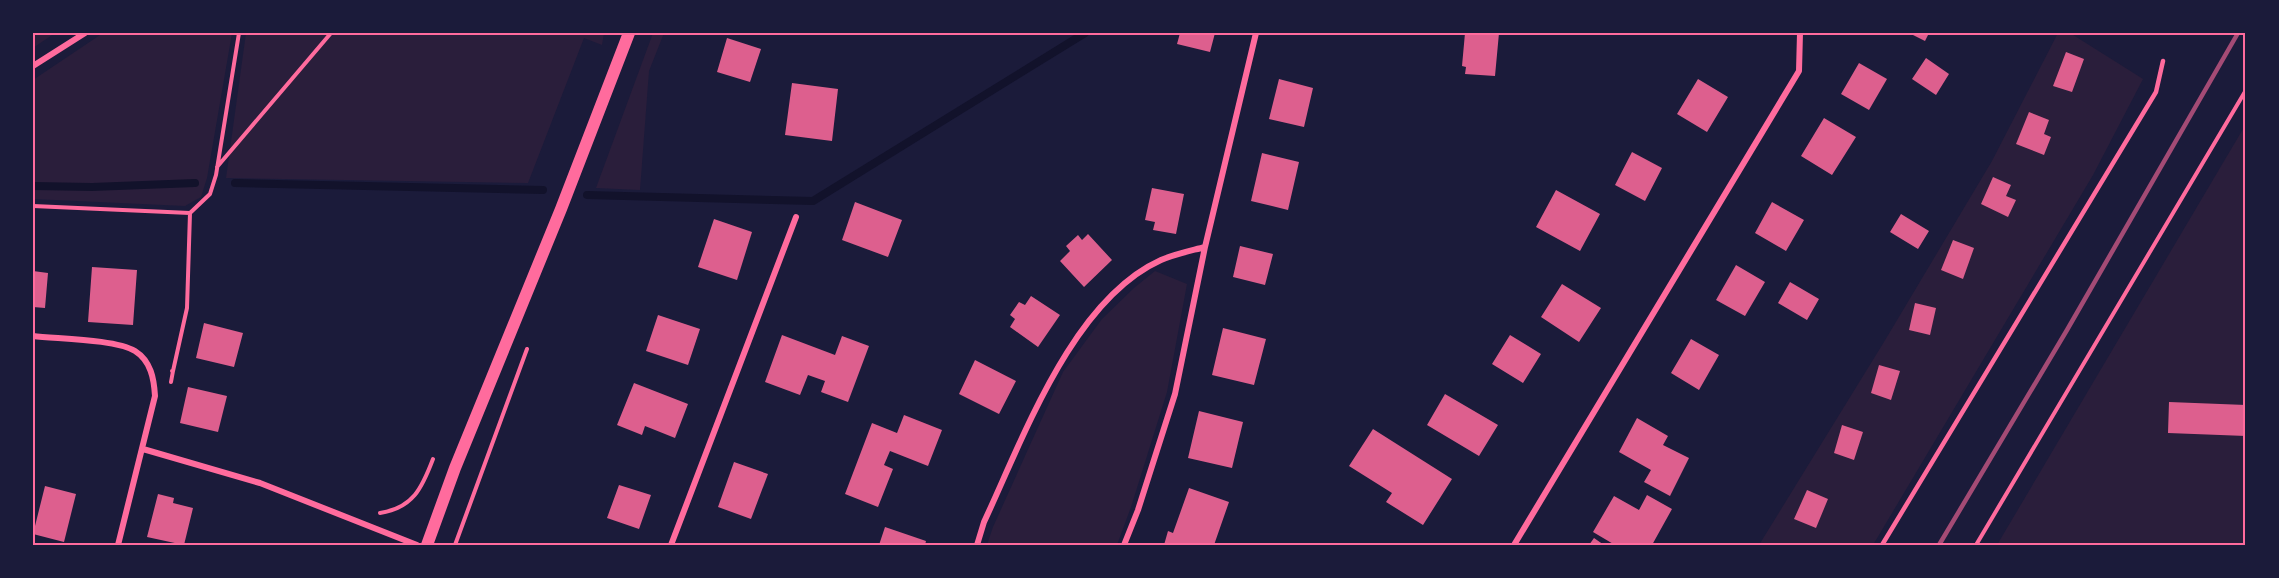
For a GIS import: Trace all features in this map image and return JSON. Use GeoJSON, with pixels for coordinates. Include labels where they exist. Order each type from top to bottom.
{"type":"FeatureCollection","features":[{"type":"Feature","properties":{"kind":"main road"},"geometry":{"type":"LineString","coordinates":[[427,545],[455,468],[561,209],[629,33]]}},
{"type":"Feature","properties":{"kind":"street"},"geometry":{"type":"LineString","coordinates":[[33,66],[85,33]]}},
{"type":"Feature","properties":{"kind":"street"},"geometry":{"type":"LineString","coordinates":[[1124,545],[1138,510],[1175,394],[1205,247],[1256,33]]}},
{"type":"Feature","properties":{"kind":"street"},"geometry":{"type":"LineString","coordinates":[[1514,545],[1799,70],[1800,33]]}},
{"type":"Feature","properties":{"kind":"street"},"geometry":{"type":"LineString","coordinates":[[671,545],[796,217]]}},
{"type":"Feature","properties":{"kind":"street"},"geometry":{"type":"LineString","coordinates":[[977,545],[984,522],[1058,364],[1101,306],[1131,279],[1159,261],[1205,247]]}},
{"type":"Feature","properties":{"kind":"street"},"geometry":{"type":"LineString","coordinates":[[33,336],[114,344],[135,351],[148,365],[154,380],[155,396],[118,545]]}},
{"type":"Feature","properties":{"kind":"street"},"geometry":{"type":"LineString","coordinates":[[143,449],[260,483],[353,522],[417,545]]}},
{"type":"Feature","properties":{"kind":"lane"},"geometry":{"type":"LineString","coordinates":[[1882,545],[2156,92],[2163,61]]}},
{"type":"Feature","properties":{"kind":"path"},"geometry":{"type":"LineString","coordinates":[[169,390],[187,308],[190,213],[210,194],[217,168],[239,33]]}},
{"type":"Feature","properties":{"kind":"path"},"geometry":{"type":"LineString","coordinates":[[217,168],[331,33]]}},
{"type":"Feature","properties":{"kind":"path"},"geometry":{"type":"LineString","coordinates":[[1976,545],[2246,90]]}},
{"type":"Feature","properties":{"kind":"path"},"geometry":{"type":"LineString","coordinates":[[33,206],[190,213]]}},
{"type":"Feature","properties":{"kind":"path"},"geometry":{"type":"LineString","coordinates":[[148,365],[173,371]]}},
{"type":"Feature","properties":{"kind":"path"},"geometry":{"type":"LineString","coordinates":[[377,513],[394,511],[416,495],[433,459]]}},
{"type":"Feature","properties":{"kind":"path"},"geometry":{"type":"LineString","coordinates":[[454,545],[481,477]]}},
{"type":"Feature","properties":{"kind":"shaded area"},"geometry":{"type":"Polygon","coordinates":[[[33,33],[55,33],[33,48],[33,33]]]}},
{"type":"Feature","properties":{"kind":"shaded area"},"geometry":{"type":"Polygon","coordinates":[[[103,33],[232,33],[207,178],[201,197],[185,206],[33,199],[33,80],[103,33]]]}},
{"type":"Feature","properties":{"kind":"shaded area"},"geometry":{"type":"Polygon","coordinates":[[[246,33],[604,33],[602,45],[584,38],[528,183],[226,178],[246,33]]]}},
{"type":"Feature","properties":{"kind":"shaded area"},"geometry":{"type":"Polygon","coordinates":[[[653,33],[664,33],[649,71],[640,190],[596,188],[653,33]]]}},
{"type":"Feature","properties":{"kind":"shaded area"},"geometry":{"type":"Polygon","coordinates":[[[2058,33],[2070,33],[2143,79],[2093,175],[1873,545],[1759,545],[1992,161],[2058,33]]]}},
{"type":"Feature","properties":{"kind":"shaded area"},"geometry":{"type":"Polygon","coordinates":[[[2246,124],[2246,545],[1997,545],[2246,124]]]}},
{"type":"Feature","properties":{"kind":"shaded area"},"geometry":{"type":"Polygon","coordinates":[[[1155,271],[1187,284],[1167,392],[1117,545],[987,545],[1063,372],[1102,319],[1155,271]]]}},
{"type":"Feature","properties":{"kind":"building"},"geometry":{"type":"Polygon","coordinates":[[[1180,33],[1215,33],[1210,52],[1177,44],[1180,33]]]}},
{"type":"Feature","properties":{"kind":"building"},"geometry":{"type":"Polygon","coordinates":[[[1465,33],[1499,33],[1495,76],[1465,74],[1466,67],[1462,66],[1465,33]]]}},
{"type":"Feature","properties":{"kind":"building"},"geometry":{"type":"Polygon","coordinates":[[[1909,33],[1929,33],[1925,41],[1909,33]]]}},
{"type":"Feature","properties":{"kind":"building"},"geometry":{"type":"Polygon","coordinates":[[[727,38],[761,49],[750,82],[717,72],[727,38]]]}},
{"type":"Feature","properties":{"kind":"building"},"geometry":{"type":"Polygon","coordinates":[[[2066,52],[2084,59],[2072,92],[2053,86],[2066,52]]]}},
{"type":"Feature","properties":{"kind":"building"},"geometry":{"type":"Polygon","coordinates":[[[1926,58],[1949,74],[1936,95],[1912,79],[1926,58]]]}},
{"type":"Feature","properties":{"kind":"building"},"geometry":{"type":"Polygon","coordinates":[[[1859,63],[1887,79],[1869,110],[1841,94],[1859,63]]]}},
{"type":"Feature","properties":{"kind":"building"},"geometry":{"type":"Polygon","coordinates":[[[1279,79],[1313,88],[1304,127],[1269,119],[1279,79]]]}},
{"type":"Feature","properties":{"kind":"building"},"geometry":{"type":"Polygon","coordinates":[[[1698,79],[1728,97],[1707,132],[1677,114],[1698,79]]]}},
{"type":"Feature","properties":{"kind":"building"},"geometry":{"type":"Polygon","coordinates":[[[792,83],[838,89],[832,141],[785,135],[792,83]]]}},
{"type":"Feature","properties":{"kind":"building"},"geometry":{"type":"Polygon","coordinates":[[[2029,112],[2049,120],[2044,134],[2051,137],[2044,155],[2016,144],[2029,112]]]}},
{"type":"Feature","properties":{"kind":"building"},"geometry":{"type":"Polygon","coordinates":[[[1824,118],[1856,137],[1832,175],[1801,156],[1824,118]]]}},
{"type":"Feature","properties":{"kind":"building"},"geometry":{"type":"Polygon","coordinates":[[[1632,152],[1662,168],[1645,201],[1615,185],[1632,152]]]}},
{"type":"Feature","properties":{"kind":"building"},"geometry":{"type":"Polygon","coordinates":[[[1262,153],[1299,162],[1288,210],[1251,201],[1262,153]]]}},
{"type":"Feature","properties":{"kind":"building"},"geometry":{"type":"Polygon","coordinates":[[[1993,177],[2011,185],[2006,196],[2016,200],[2008,217],[1981,204],[1993,177]]]}},
{"type":"Feature","properties":{"kind":"building"},"geometry":{"type":"Polygon","coordinates":[[[1152,188],[1184,194],[1176,234],[1153,230],[1155,222],[1145,220],[1152,188]]]}},
{"type":"Feature","properties":{"kind":"building"},"geometry":{"type":"Polygon","coordinates":[[[1556,190],[1600,214],[1580,251],[1536,227],[1556,190]]]}},
{"type":"Feature","properties":{"kind":"building"},"geometry":{"type":"Polygon","coordinates":[[[855,202],[902,220],[888,257],[842,240],[855,202]]]}},
{"type":"Feature","properties":{"kind":"building"},"geometry":{"type":"Polygon","coordinates":[[[1772,202],[1804,220],[1786,251],[1755,233],[1772,202]]]}},
{"type":"Feature","properties":{"kind":"building"},"geometry":{"type":"Polygon","coordinates":[[[1901,214],[1929,231],[1918,249],[1890,232],[1901,214]]]}},
{"type":"Feature","properties":{"kind":"building"},"geometry":{"type":"Polygon","coordinates":[[[714,219],[752,232],[737,280],[698,267],[714,219]]]}},
{"type":"Feature","properties":{"kind":"building"},"geometry":{"type":"Polygon","coordinates":[[[1088,234],[1112,260],[1084,287],[1060,261],[1070,251],[1066,246],[1078,235],[1082,240],[1088,234]]]}},
{"type":"Feature","properties":{"kind":"building"},"geometry":{"type":"Polygon","coordinates":[[[1953,240],[1974,248],[1963,279],[1941,270],[1953,240]]]}},
{"type":"Feature","properties":{"kind":"building"},"geometry":{"type":"Polygon","coordinates":[[[1240,246],[1273,254],[1265,285],[1233,277],[1240,246]]]}},
{"type":"Feature","properties":{"kind":"building"},"geometry":{"type":"Polygon","coordinates":[[[1736,265],[1765,282],[1745,316],[1716,300],[1736,265]]]}},
{"type":"Feature","properties":{"kind":"building"},"geometry":{"type":"Polygon","coordinates":[[[92,267],[137,270],[133,325],[88,322],[92,267]]]}},
{"type":"Feature","properties":{"kind":"building"},"geometry":{"type":"Polygon","coordinates":[[[33,271],[48,273],[45,308],[33,307],[33,271]]]}},
{"type":"Feature","properties":{"kind":"building"},"geometry":{"type":"Polygon","coordinates":[[[1790,282],[1819,299],[1807,320],[1778,303],[1790,282]]]}},
{"type":"Feature","properties":{"kind":"building"},"geometry":{"type":"Polygon","coordinates":[[[1562,284],[1601,308],[1579,342],[1541,317],[1562,284]]]}},
{"type":"Feature","properties":{"kind":"building"},"geometry":{"type":"Polygon","coordinates":[[[1031,296],[1060,315],[1038,347],[1010,327],[1015,319],[1010,315],[1019,302],[1025,305],[1031,296]]]}},
{"type":"Feature","properties":{"kind":"building"},"geometry":{"type":"Polygon","coordinates":[[[1915,303],[1936,308],[1930,335],[1909,330],[1915,303]]]}},
{"type":"Feature","properties":{"kind":"building"},"geometry":{"type":"Polygon","coordinates":[[[658,315],[700,329],[688,365],[646,351],[658,315]]]}},
{"type":"Feature","properties":{"kind":"building"},"geometry":{"type":"Polygon","coordinates":[[[204,323],[243,333],[234,367],[196,358],[204,323]]]}},
{"type":"Feature","properties":{"kind":"building"},"geometry":{"type":"Polygon","coordinates":[[[1223,328],[1266,339],[1254,385],[1212,375],[1223,328]]]}},
{"type":"Feature","properties":{"kind":"building"},"geometry":{"type":"Polygon","coordinates":[[[782,335],[835,355],[842,336],[869,346],[848,402],[821,392],[825,381],[808,375],[800,395],[765,382],[782,335]]]}},
{"type":"Feature","properties":{"kind":"building"},"geometry":{"type":"Polygon","coordinates":[[[1510,335],[1541,354],[1523,383],[1492,364],[1510,335]]]}},
{"type":"Feature","properties":{"kind":"building"},"geometry":{"type":"Polygon","coordinates":[[[1691,339],[1719,355],[1699,390],[1671,373],[1691,339]]]}},
{"type":"Feature","properties":{"kind":"building"},"geometry":{"type":"Polygon","coordinates":[[[975,360],[1016,381],[999,414],[959,394],[975,360]]]}},
{"type":"Feature","properties":{"kind":"building"},"geometry":{"type":"Polygon","coordinates":[[[1879,365],[1900,371],[1891,400],[1871,393],[1879,365]]]}},
{"type":"Feature","properties":{"kind":"building"},"geometry":{"type":"Polygon","coordinates":[[[634,383],[688,404],[675,438],[645,426],[642,435],[617,425],[634,383]]]}},
{"type":"Feature","properties":{"kind":"building"},"geometry":{"type":"Polygon","coordinates":[[[188,387],[227,396],[218,432],[180,423],[188,387]]]}},
{"type":"Feature","properties":{"kind":"building"},"geometry":{"type":"Polygon","coordinates":[[[1445,394],[1498,425],[1479,456],[1427,425],[1445,394]]]}},
{"type":"Feature","properties":{"kind":"building"},"geometry":{"type":"Polygon","coordinates":[[[2169,402],[2246,405],[2246,436],[2168,433],[2169,402]]]}},
{"type":"Feature","properties":{"kind":"building"},"geometry":{"type":"Polygon","coordinates":[[[1199,411],[1243,422],[1232,468],[1188,458],[1199,411]]]}},
{"type":"Feature","properties":{"kind":"building"},"geometry":{"type":"Polygon","coordinates":[[[904,415],[942,430],[928,466],[890,451],[884,465],[893,469],[878,507],[845,494],[872,423],[897,433],[904,415]]]}},
{"type":"Feature","properties":{"kind":"building"},"geometry":{"type":"Polygon","coordinates":[[[1637,418],[1668,436],[1663,445],[1689,458],[1670,496],[1644,482],[1651,470],[1619,452],[1637,418]]]}},
{"type":"Feature","properties":{"kind":"building"},"geometry":{"type":"Polygon","coordinates":[[[1842,425],[1863,432],[1854,460],[1834,453],[1842,425]]]}},
{"type":"Feature","properties":{"kind":"building"},"geometry":{"type":"Polygon","coordinates":[[[1373,429],[1452,479],[1423,525],[1386,502],[1392,493],[1349,466],[1373,429]]]}},
{"type":"Feature","properties":{"kind":"building"},"geometry":{"type":"Polygon","coordinates":[[[734,462],[768,474],[751,519],[718,507],[734,462]]]}},
{"type":"Feature","properties":{"kind":"building"},"geometry":{"type":"Polygon","coordinates":[[[619,485],[651,495],[639,529],[607,518],[619,485]]]}},
{"type":"Feature","properties":{"kind":"building"},"geometry":{"type":"Polygon","coordinates":[[[45,486],[76,494],[64,542],[33,534],[45,486]]]}},
{"type":"Feature","properties":{"kind":"building"},"geometry":{"type":"Polygon","coordinates":[[[1189,488],[1229,502],[1214,545],[1164,545],[1168,531],[1173,533],[1189,488]]]}},
{"type":"Feature","properties":{"kind":"building"},"geometry":{"type":"Polygon","coordinates":[[[1807,490],[1828,499],[1816,528],[1794,519],[1807,490]]]}},
{"type":"Feature","properties":{"kind":"building"},"geometry":{"type":"Polygon","coordinates":[[[158,494],[174,498],[173,503],[193,508],[184,545],[147,537],[158,494]]]}},
{"type":"Feature","properties":{"kind":"building"},"geometry":{"type":"Polygon","coordinates":[[[1647,495],[1672,509],[1652,545],[1615,545],[1593,532],[1614,496],[1639,510],[1647,495]]]}},
{"type":"Feature","properties":{"kind":"building"},"geometry":{"type":"Polygon","coordinates":[[[885,527],[926,541],[925,545],[879,545],[885,527]]]}},
{"type":"Feature","properties":{"kind":"building"},"geometry":{"type":"Polygon","coordinates":[[[1594,538],[1604,545],[1589,545],[1594,538]]]}},
{"type":"Feature","properties":{"kind":"waterway"},"geometry":{"type":"LineString","coordinates":[[587,195],[813,201],[1085,33]]}},
{"type":"Feature","properties":{"kind":"waterway"},"geometry":{"type":"LineString","coordinates":[[33,186],[92,187],[195,183]]}},
{"type":"Feature","properties":{"kind":"waterway"},"geometry":{"type":"LineString","coordinates":[[235,183],[543,190]]}},
{"type":"Feature","properties":{"kind":"railway"},"geometry":{"type":"LineString","coordinates":[[1939,545],[2067,330],[2238,33]]}}]}
